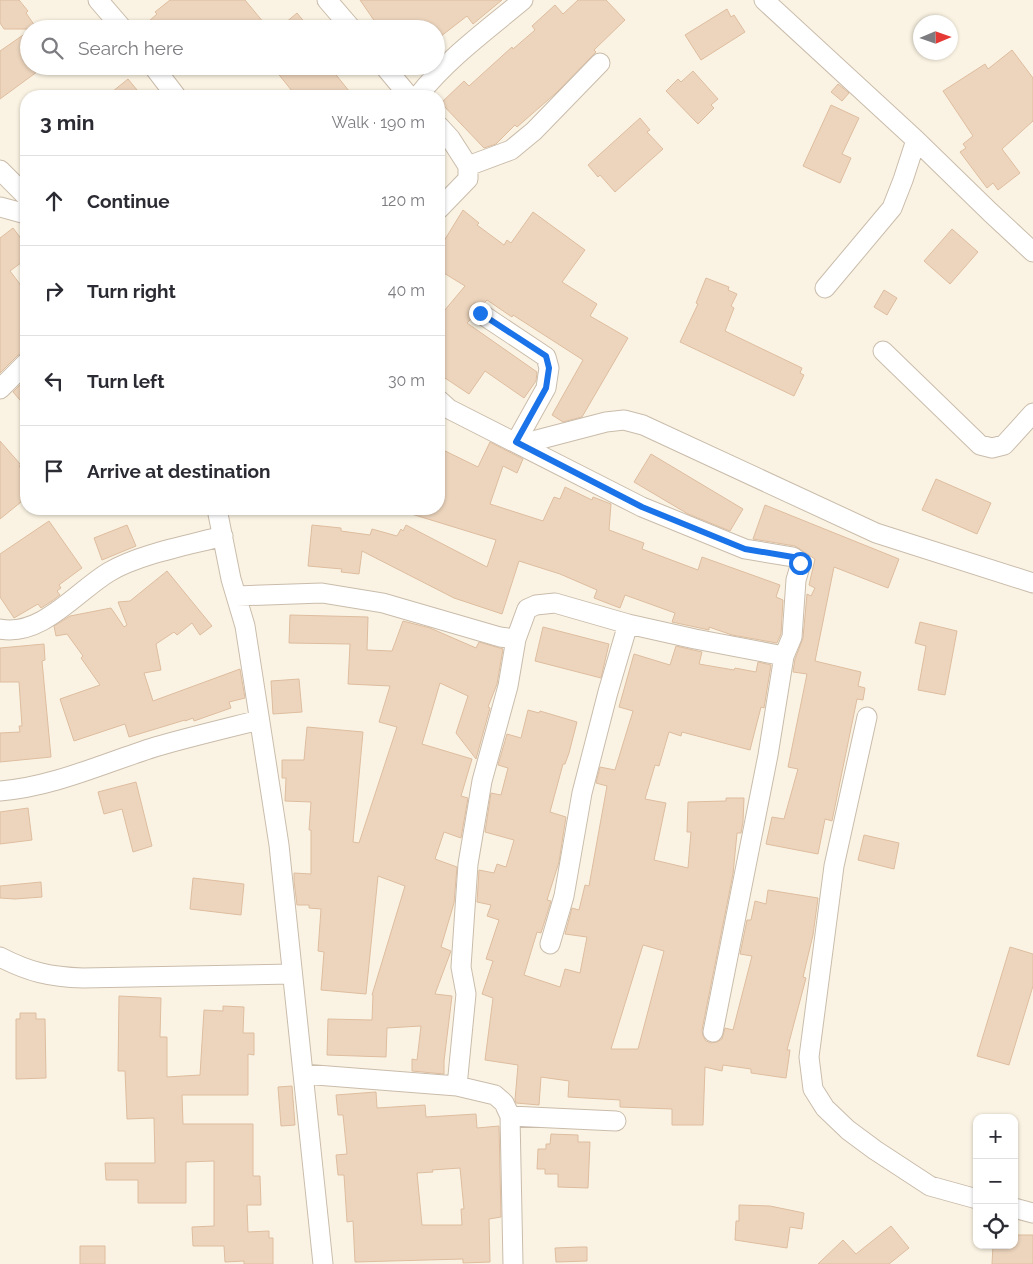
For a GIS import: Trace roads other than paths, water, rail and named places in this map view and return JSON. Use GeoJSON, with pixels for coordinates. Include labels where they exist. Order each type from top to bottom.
{"type":"FeatureCollection","features":[{"type":"Feature","properties":{"kind":"street"},"geometry":{"type":"LineString","coordinates":[[326,0],[344,20]]}},
{"type":"Feature","properties":{"kind":"street"},"geometry":{"type":"LineString","coordinates":[[445,67],[523,0]]}},
{"type":"Feature","properties":{"kind":"street"},"geometry":{"type":"LineString","coordinates":[[764,0],[916,140],[1033,252]]}},
{"type":"Feature","properties":{"kind":"street"},"geometry":{"type":"LineString","coordinates":[[105,2],[116,20]]}},
{"type":"Feature","properties":{"kind":"street"},"geometry":{"type":"LineString","coordinates":[[468,166],[510,150],[534,131],[600,62]]}},
{"type":"Feature","properties":{"kind":"street"},"geometry":{"type":"LineString","coordinates":[[159,75],[171,90]]}},
{"type":"Feature","properties":{"kind":"street"},"geometry":{"type":"LineString","coordinates":[[392,75],[404,90]]}},
{"type":"Feature","properties":{"kind":"street"},"geometry":{"type":"LineString","coordinates":[[423,90],[437,75]]}},
{"type":"Feature","properties":{"kind":"street"},"geometry":{"type":"LineString","coordinates":[[445,133],[468,166],[468,179],[445,203]]}},
{"type":"Feature","properties":{"kind":"street"},"geometry":{"type":"LineString","coordinates":[[825,288],[892,208],[916,140]]}},
{"type":"Feature","properties":{"kind":"street"},"geometry":{"type":"LineString","coordinates":[[0,170],[20,190]]}},
{"type":"Feature","properties":{"kind":"street"},"geometry":{"type":"LineString","coordinates":[[0,208],[20,213]]}},
{"type":"Feature","properties":{"kind":"street"},"geometry":{"type":"LineString","coordinates":[[480,313],[546,356],[549,368],[546,388],[522,445]]}},
{"type":"Feature","properties":{"kind":"street"},"geometry":{"type":"LineString","coordinates":[[883,351],[980,445],[992,448],[1004,445],[1033,413]]}},
{"type":"Feature","properties":{"kind":"street"},"geometry":{"type":"LineString","coordinates":[[0,389],[20,369]]}},
{"type":"Feature","properties":{"kind":"street"},"geometry":{"type":"LineString","coordinates":[[445,405],[642,507],[745,549],[793,557],[800,563],[796,580],[792,637],[784,656],[768,755],[713,1032]]}},
{"type":"Feature","properties":{"kind":"street"},"geometry":{"type":"LineString","coordinates":[[522,445],[606,422],[624,420],[642,425],[876,533],[1033,582]]}},
{"type":"Feature","properties":{"kind":"street"},"geometry":{"type":"LineString","coordinates":[[218,515],[236,596],[245,626],[279,845],[323,1264]]}},
{"type":"Feature","properties":{"kind":"street"},"geometry":{"type":"LineString","coordinates":[[0,629],[26,627],[54,614],[109,572],[134,561],[223,536]]}},
{"type":"Feature","properties":{"kind":"street"},"geometry":{"type":"LineString","coordinates":[[236,596],[322,593],[383,603],[500,638],[516,639]]}},
{"type":"Feature","properties":{"kind":"street"},"geometry":{"type":"LineString","coordinates":[[457,1086],[466,994],[461,967],[468,864],[482,781],[508,686],[516,639],[527,609],[536,605],[555,603],[628,624],[784,656]]}},
{"type":"Feature","properties":{"kind":"street"},"geometry":{"type":"LineString","coordinates":[[550,944],[564,896],[582,793],[628,624]]}},
{"type":"Feature","properties":{"kind":"street"},"geometry":{"type":"LineString","coordinates":[[867,717],[834,866],[809,1057],[813,1089],[825,1108],[848,1130],[883,1155],[930,1186],[973,1198]]}},
{"type":"Feature","properties":{"kind":"street"},"geometry":{"type":"LineString","coordinates":[[0,792],[61,778],[156,747],[259,720]]}},
{"type":"Feature","properties":{"kind":"street"},"geometry":{"type":"LineString","coordinates":[[0,957],[39,973],[56,977],[292,974]]}},
{"type":"Feature","properties":{"kind":"street"},"geometry":{"type":"LineString","coordinates":[[303,1074],[457,1086],[495,1095],[504,1103],[510,1116],[513,1264]]}},
{"type":"Feature","properties":{"kind":"street"},"geometry":{"type":"LineString","coordinates":[[510,1116],[616,1121]]}},
{"type":"Feature","properties":{"kind":"street"},"geometry":{"type":"LineString","coordinates":[[1018,1209],[1033,1212]]}}]}
